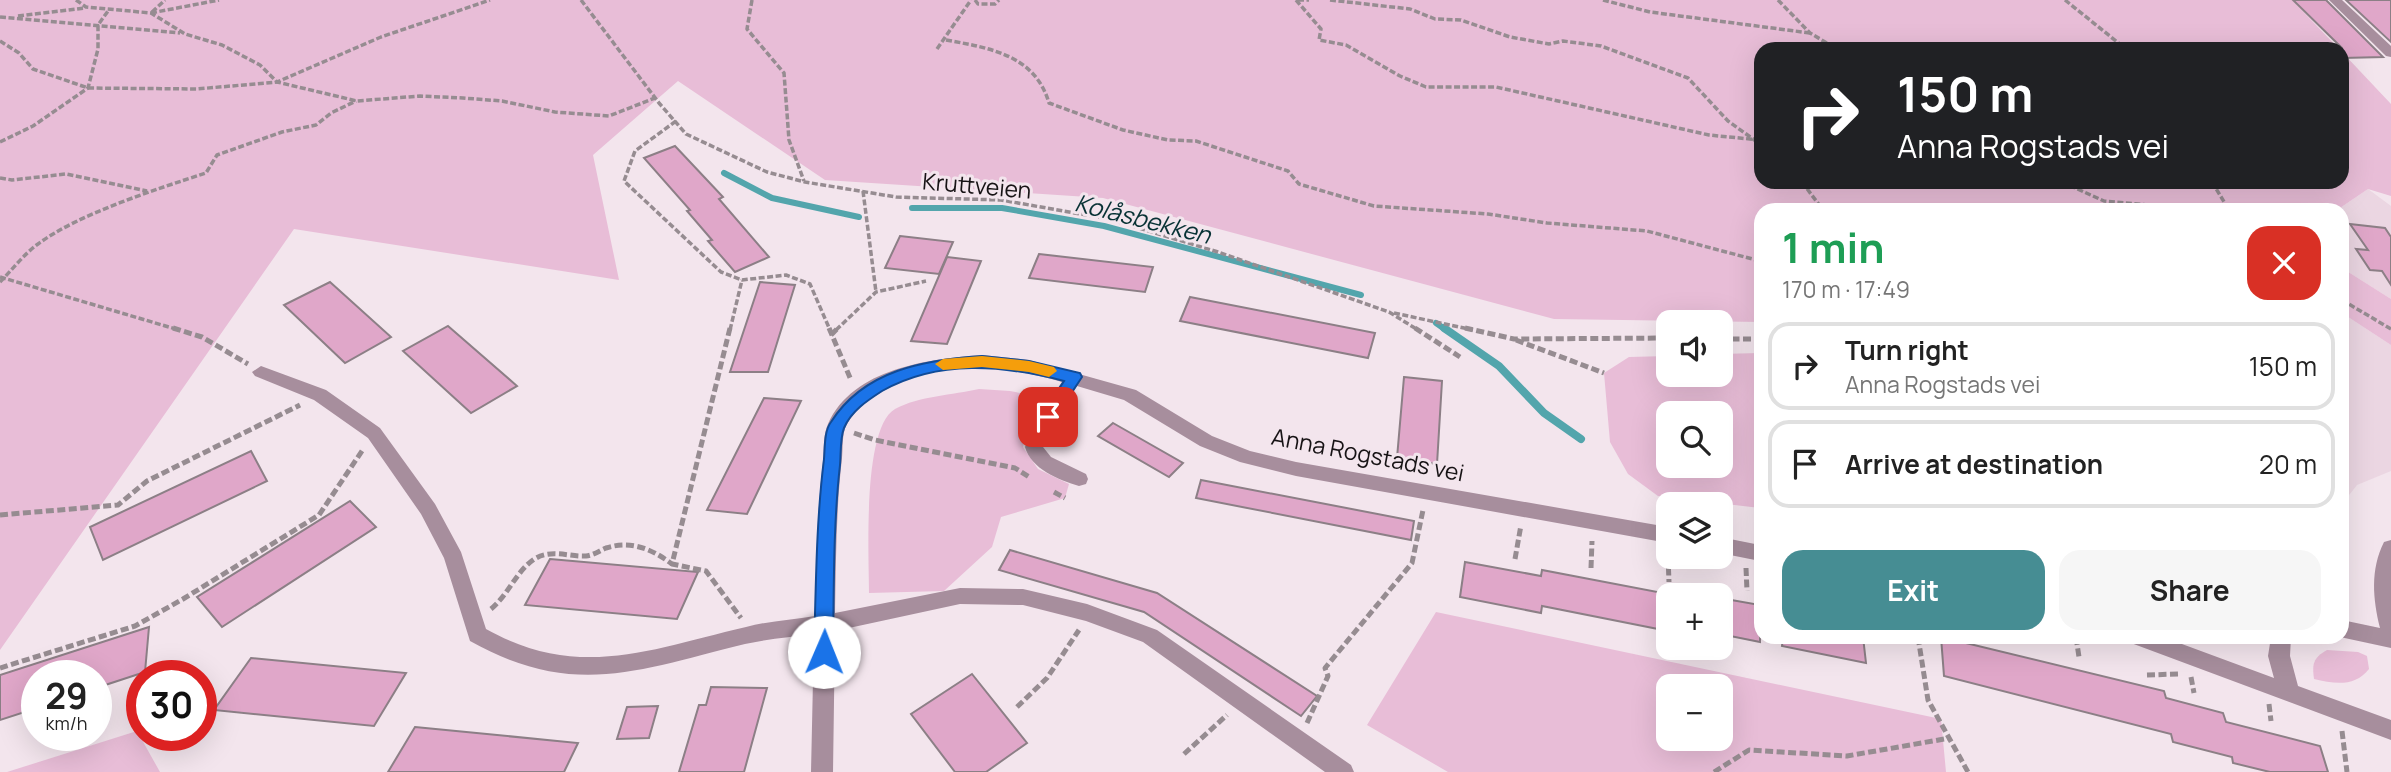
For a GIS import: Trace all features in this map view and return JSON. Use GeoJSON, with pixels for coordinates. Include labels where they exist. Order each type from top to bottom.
{"type":"FeatureCollection","features":[{"type":"Feature","properties":{"kind":"street"},"geometry":{"type":"LineString","coordinates":[[2335,0],[2391,53]]}},
{"type":"Feature","properties":{"kind":"street","name":"Anna Rogstads vei"},"geometry":{"type":"LineString","coordinates":[[836,426],[858,398],[894,377],[934,365],[993,362],[1029,366],[1130,395],[1206,441],[1247,457],[1656,533]]}},
{"type":"Feature","properties":{"kind":"street"},"geometry":{"type":"LineString","coordinates":[[261,372],[320,395],[374,433],[428,509],[454,558],[477,635],[506,651],[549,663],[610,667],[684,653],[747,635],[824,624],[961,596],[1023,597],[1089,614],[1150,636],[1343,772]]}},
{"type":"Feature","properties":{"kind":"street"},"geometry":{"type":"LineString","coordinates":[[1074,377],[1035,436],[1033,448],[1037,456],[1079,479]]}},
{"type":"Feature","properties":{"kind":"street"},"geometry":{"type":"LineString","coordinates":[[822,772],[827,507],[836,426]]}},
{"type":"Feature","properties":{"kind":"street"},"geometry":{"type":"LineString","coordinates":[[2391,548],[2384,577],[2385,607],[2391,629]]}},
{"type":"Feature","properties":{"kind":"street"},"geometry":{"type":"LineString","coordinates":[[1733,550],[1753,558]]}},
{"type":"Feature","properties":{"kind":"street"},"geometry":{"type":"LineString","coordinates":[[2349,630],[2391,639]]}},
{"type":"Feature","properties":{"kind":"street"},"geometry":{"type":"LineString","coordinates":[[2157,644],[2391,730]]}},
{"type":"Feature","properties":{"kind":"street"},"geometry":{"type":"LineString","coordinates":[[2280,644],[2279,656],[2289,693]]}},
{"type":"Feature","properties":{"kind":"path"},"geometry":{"type":"LineString","coordinates":[[76,0],[86,8]]}},
{"type":"Feature","properties":{"kind":"path"},"geometry":{"type":"LineString","coordinates":[[151,13],[165,0]]}},
{"type":"Feature","properties":{"kind":"path"},"geometry":{"type":"LineString","coordinates":[[2,17],[86,8],[151,13],[219,0]]}},
{"type":"Feature","properties":{"kind":"path"},"geometry":{"type":"LineString","coordinates":[[277,82],[381,37],[490,0]]}},
{"type":"Feature","properties":{"kind":"path","name":"Kruttveien"},"geometry":{"type":"LineString","coordinates":[[581,0],[655,98],[686,134],[755,166],[804,182],[897,197],[1001,200],[1109,219],[1218,252],[1389,312],[1460,357]]}},
{"type":"Feature","properties":{"kind":"path"},"geometry":{"type":"LineString","coordinates":[[752,0],[747,29],[784,72],[789,140],[804,182]]}},
{"type":"Feature","properties":{"kind":"path"},"geometry":{"type":"LineString","coordinates":[[937,49],[946,40],[964,7],[973,0],[978,4],[995,4],[999,0]]}},
{"type":"Feature","properties":{"kind":"path"},"geometry":{"type":"LineString","coordinates":[[1297,0],[1310,0]]}},
{"type":"Feature","properties":{"kind":"path"},"geometry":{"type":"LineString","coordinates":[[1297,0],[1321,29],[1319,40],[1346,45],[1400,76],[1426,87],[1496,88],[1709,135],[1754,140]]}},
{"type":"Feature","properties":{"kind":"path"},"geometry":{"type":"LineString","coordinates":[[1330,0],[1410,9],[1435,19],[1461,20],[1510,37],[1549,44],[1563,41],[1601,46],[1688,78],[1728,121],[1754,138]]}},
{"type":"Feature","properties":{"kind":"path"},"geometry":{"type":"LineString","coordinates":[[1603,0],[1650,12],[1810,33]]}},
{"type":"Feature","properties":{"kind":"path"},"geometry":{"type":"LineString","coordinates":[[1778,0],[1810,33],[1825,42]]}},
{"type":"Feature","properties":{"kind":"path"},"geometry":{"type":"LineString","coordinates":[[2065,0],[2117,42]]}},
{"type":"Feature","properties":{"kind":"path"},"geometry":{"type":"LineString","coordinates":[[0,142],[33,127],[88,88],[98,48],[98,25],[108,11]]}},
{"type":"Feature","properties":{"kind":"path"},"geometry":{"type":"LineString","coordinates":[[151,13],[184,34]]}},
{"type":"Feature","properties":{"kind":"path"},"geometry":{"type":"LineString","coordinates":[[2,17],[184,34],[222,45],[260,65],[277,82]]}},
{"type":"Feature","properties":{"kind":"path"},"geometry":{"type":"LineString","coordinates":[[946,40],[979,46],[1021,64],[1041,79],[1049,103],[1124,130],[1168,140],[1196,141],[1287,171],[1299,184],[1338,198],[1374,206],[1488,214],[1547,223],[1647,231],[1754,259]]}},
{"type":"Feature","properties":{"kind":"path"},"geometry":{"type":"LineString","coordinates":[[0,41],[19,53],[33,69],[88,88],[197,89],[277,82],[357,101],[420,96],[463,98],[502,101],[555,112],[609,116],[655,98]]}},
{"type":"Feature","properties":{"kind":"path"},"geometry":{"type":"LineString","coordinates":[[1,279],[38,244],[74,224],[149,191],[206,173],[217,155],[282,132],[316,125],[331,113],[357,101]]}},
{"type":"Feature","properties":{"kind":"path"},"geometry":{"type":"LineString","coordinates":[[676,121],[635,151],[624,181],[721,272],[742,280],[786,275],[810,284],[858,398]]}},
{"type":"Feature","properties":{"kind":"path"},"geometry":{"type":"LineString","coordinates":[[0,180],[66,174],[149,191]]}},
{"type":"Feature","properties":{"kind":"path"},"geometry":{"type":"LineString","coordinates":[[2077,189],[2104,201],[2126,203]]}},
{"type":"Feature","properties":{"kind":"path"},"geometry":{"type":"LineString","coordinates":[[863,191],[876,292]]}},
{"type":"Feature","properties":{"kind":"path"},"geometry":{"type":"LineString","coordinates":[[1,279],[202,337],[261,372]]}},
{"type":"Feature","properties":{"kind":"path"},"geometry":{"type":"LineString","coordinates":[[672,564],[742,280]]}},
{"type":"Feature","properties":{"kind":"path"},"geometry":{"type":"LineString","coordinates":[[831,335],[876,292],[926,281]]}},
{"type":"Feature","properties":{"kind":"path"},"geometry":{"type":"LineString","coordinates":[[2349,304],[2391,329]]}},
{"type":"Feature","properties":{"kind":"path"},"geometry":{"type":"LineString","coordinates":[[1389,312],[1514,339],[1604,373]]}},
{"type":"Feature","properties":{"kind":"path"},"geometry":{"type":"LineString","coordinates":[[1514,339],[1656,338]]}},
{"type":"Feature","properties":{"kind":"path"},"geometry":{"type":"LineString","coordinates":[[1733,339],[1754,339]]}},
{"type":"Feature","properties":{"kind":"path"},"geometry":{"type":"LineString","coordinates":[[0,515],[118,505],[147,481],[320,395]]}},
{"type":"Feature","properties":{"kind":"path"},"geometry":{"type":"LineString","coordinates":[[836,426],[875,440],[1015,468]]}},
{"type":"Feature","properties":{"kind":"path"},"geometry":{"type":"LineString","coordinates":[[0,667],[135,626],[318,514],[374,433]]}},
{"type":"Feature","properties":{"kind":"path"},"geometry":{"type":"LineString","coordinates":[[1298,740],[1328,676],[1325,668],[1412,563],[1426,492]]}},
{"type":"Feature","properties":{"kind":"path"},"geometry":{"type":"LineString","coordinates":[[1516,559],[1521,524]]}},
{"type":"Feature","properties":{"kind":"path"},"geometry":{"type":"LineString","coordinates":[[1591,568],[1592,536]]}},
{"type":"Feature","properties":{"kind":"path"},"geometry":{"type":"LineString","coordinates":[[473,621],[501,602],[530,562],[542,555],[553,552],[591,555],[608,547],[635,545],[654,550],[672,564],[706,571],[742,620],[747,635]]}},
{"type":"Feature","properties":{"kind":"path"},"geometry":{"type":"LineString","coordinates":[[1747,591],[1753,558]]}},
{"type":"Feature","properties":{"kind":"path"},"geometry":{"type":"LineString","coordinates":[[1668,569],[1669,582]]}},
{"type":"Feature","properties":{"kind":"path"},"geometry":{"type":"LineString","coordinates":[[1017,707],[1047,678],[1089,614]]}},
{"type":"Feature","properties":{"kind":"path"},"geometry":{"type":"LineString","coordinates":[[1919,644],[1928,700],[1968,772]]}},
{"type":"Feature","properties":{"kind":"path"},"geometry":{"type":"LineString","coordinates":[[2077,644],[2079,657]]}},
{"type":"Feature","properties":{"kind":"path"},"geometry":{"type":"LineString","coordinates":[[2147,675],[2191,674],[2194,693]]}},
{"type":"Feature","properties":{"kind":"path"},"geometry":{"type":"LineString","coordinates":[[1184,754],[1243,700]]}},
{"type":"Feature","properties":{"kind":"path"},"geometry":{"type":"LineString","coordinates":[[2269,704],[2271,721]]}},
{"type":"Feature","properties":{"kind":"path"},"geometry":{"type":"LineString","coordinates":[[2342,731],[2347,772]]}},
{"type":"Feature","properties":{"kind":"path"},"geometry":{"type":"LineString","coordinates":[[1714,772],[1749,750],[1847,756],[1950,738]]}},
{"type":"Feature","properties":{"kind":"shaded area"},"geometry":{"type":"Polygon","coordinates":[[[0,0],[2292,0],[2332,42],[1754,42],[1754,189],[2349,189],[2349,59],[2391,104],[2391,196],[2368,189],[2347,203],[1754,203],[1754,322],[1733,322],[1733,310],[1656,310],[1656,320],[1554,319],[1103,198],[825,180],[678,81],[593,155],[619,280],[294,229],[0,650],[0,0]]]}},
{"type":"Feature","properties":{"kind":"shaded area"},"geometry":{"type":"Polygon","coordinates":[[[2368,189],[2391,206],[2391,299],[2349,272],[2347,203],[2368,189]]]}},
{"type":"Feature","properties":{"kind":"shaded area"},"geometry":{"type":"Polygon","coordinates":[[[2349,272],[2391,299],[2391,345],[2349,318],[2349,272]]]}},
{"type":"Feature","properties":{"kind":"shaded area"},"geometry":{"type":"Polygon","coordinates":[[[2349,318],[2391,345],[2391,471],[2357,485],[2349,495],[2349,318]]]}},
{"type":"Feature","properties":{"kind":"shaded area"},"geometry":{"type":"Polygon","coordinates":[[[1754,353],[1754,507],[1733,505],[1733,492],[1656,492],[1656,495],[1628,474],[1610,442],[1604,373],[1629,357],[1656,356],[1656,387],[1733,387],[1733,354],[1754,353]]]}},
{"type":"Feature","properties":{"kind":"shaded area"},"geometry":{"type":"Polygon","coordinates":[[[979,389],[1010,391],[1045,398],[1026,430],[1023,447],[1038,469],[1069,484],[1065,498],[1001,517],[992,547],[944,591],[869,593],[872,466],[884,421],[895,409],[904,405],[979,389]]]}},
{"type":"Feature","properties":{"kind":"shaded area"},"geometry":{"type":"Polygon","coordinates":[[[1436,612],[1729,674],[1656,674],[1656,751],[1733,751],[1733,675],[1941,719],[1946,772],[1448,772],[1367,725],[1436,612]]]}},
{"type":"Feature","properties":{"kind":"shaded area"},"geometry":{"type":"Polygon","coordinates":[[[2327,650],[2358,652],[2367,656],[2369,669],[2357,679],[2344,683],[2314,679],[2314,662],[2327,650]]]}},
{"type":"Feature","properties":{"kind":"shaded area"},"geometry":{"type":"Polygon","coordinates":[[[126,734],[126,751],[148,751],[160,772],[7,772],[74,751],[112,751],[112,739],[126,734]]]}},
{"type":"Feature","properties":{"kind":"building"},"geometry":{"type":"Polygon","coordinates":[[[2293,0],[2326,0],[2383,57],[2349,58],[2349,42],[2336,42],[2293,0]]]}},
{"type":"Feature","properties":{"kind":"building"},"geometry":{"type":"Polygon","coordinates":[[[2346,0],[2391,0],[2391,42],[2346,0]]]}},
{"type":"Feature","properties":{"kind":"building"},"geometry":{"type":"Polygon","coordinates":[[[675,146],[723,197],[719,199],[769,257],[735,272],[708,241],[712,240],[687,211],[690,210],[644,158],[675,146]]]}},
{"type":"Feature","properties":{"kind":"building"},"geometry":{"type":"Polygon","coordinates":[[[2350,224],[2385,228],[2391,237],[2391,285],[2382,271],[2370,270],[2356,249],[2368,250],[2350,224]]]}},
{"type":"Feature","properties":{"kind":"building"},"geometry":{"type":"Polygon","coordinates":[[[900,236],[953,242],[939,274],[885,268],[900,236]]]}},
{"type":"Feature","properties":{"kind":"building"},"geometry":{"type":"Polygon","coordinates":[[[1039,254],[1153,267],[1145,292],[1029,278],[1039,254]]]}},
{"type":"Feature","properties":{"kind":"building"},"geometry":{"type":"Polygon","coordinates":[[[947,257],[981,261],[947,344],[911,341],[947,257]]]}},
{"type":"Feature","properties":{"kind":"building"},"geometry":{"type":"Polygon","coordinates":[[[330,282],[391,337],[345,363],[284,305],[330,282]]]}},
{"type":"Feature","properties":{"kind":"building"},"geometry":{"type":"Polygon","coordinates":[[[760,282],[795,285],[768,372],[730,372],[760,282]]]}},
{"type":"Feature","properties":{"kind":"building"},"geometry":{"type":"Polygon","coordinates":[[[1190,297],[1375,333],[1368,358],[1180,321],[1190,297]]]}},
{"type":"Feature","properties":{"kind":"building"},"geometry":{"type":"Polygon","coordinates":[[[448,326],[517,386],[471,413],[403,351],[448,326]]]}},
{"type":"Feature","properties":{"kind":"building"},"geometry":{"type":"Polygon","coordinates":[[[1404,377],[1442,381],[1437,464],[1397,458],[1404,377]]]}},
{"type":"Feature","properties":{"kind":"building"},"geometry":{"type":"Polygon","coordinates":[[[764,398],[801,401],[747,514],[707,510],[764,398]]]}},
{"type":"Feature","properties":{"kind":"building"},"geometry":{"type":"Polygon","coordinates":[[[1113,423],[1183,463],[1169,477],[1098,436],[1113,423]]]}},
{"type":"Feature","properties":{"kind":"building"},"geometry":{"type":"Polygon","coordinates":[[[251,451],[267,481],[103,560],[90,527],[251,451]]]}},
{"type":"Feature","properties":{"kind":"building"},"geometry":{"type":"Polygon","coordinates":[[[1201,480],[1414,521],[1411,540],[1196,498],[1201,480]]]}},
{"type":"Feature","properties":{"kind":"building"},"geometry":{"type":"Polygon","coordinates":[[[350,501],[376,527],[222,627],[197,597],[350,501]]]}},
{"type":"Feature","properties":{"kind":"building"},"geometry":{"type":"Polygon","coordinates":[[[1010,550],[1157,593],[1317,696],[1301,716],[1144,612],[999,570],[1010,550]]]}},
{"type":"Feature","properties":{"kind":"building"},"geometry":{"type":"Polygon","coordinates":[[[550,559],[698,572],[677,619],[525,605],[550,559]]]}},
{"type":"Feature","properties":{"kind":"building"},"geometry":{"type":"Polygon","coordinates":[[[1465,562],[1541,576],[1542,570],[1656,592],[1656,629],[1542,606],[1541,613],[1460,597],[1465,562]]]}},
{"type":"Feature","properties":{"kind":"building"},"geometry":{"type":"Polygon","coordinates":[[[1733,600],[1754,604],[1754,641],[1733,637],[1733,600]]]}},
{"type":"Feature","properties":{"kind":"building"},"geometry":{"type":"Polygon","coordinates":[[[149,627],[146,660],[126,660],[126,678],[112,683],[112,660],[47,660],[149,627]]]}},
{"type":"Feature","properties":{"kind":"building"},"geometry":{"type":"Polygon","coordinates":[[[1864,644],[1866,663],[1782,646],[1864,644]]]}},
{"type":"Feature","properties":{"kind":"building"},"geometry":{"type":"Polygon","coordinates":[[[1942,644],[1970,644],[2164,691],[2166,698],[2223,713],[2226,722],[2320,746],[2328,772],[2270,772],[2233,763],[2232,757],[2173,742],[2171,734],[1944,676],[1942,644]]]}},
{"type":"Feature","properties":{"kind":"building"},"geometry":{"type":"Polygon","coordinates":[[[251,658],[406,673],[374,726],[217,710],[217,706],[251,658]]]}},
{"type":"Feature","properties":{"kind":"building"},"geometry":{"type":"Polygon","coordinates":[[[21,668],[21,713],[0,720],[0,675],[21,668]]]}},
{"type":"Feature","properties":{"kind":"building"},"geometry":{"type":"Polygon","coordinates":[[[972,674],[1027,743],[986,772],[955,772],[911,714],[972,674]]]}},
{"type":"Feature","properties":{"kind":"building"},"geometry":{"type":"Polygon","coordinates":[[[711,687],[767,688],[744,772],[679,772],[699,705],[706,705],[711,687]]]}},
{"type":"Feature","properties":{"kind":"building"},"geometry":{"type":"Polygon","coordinates":[[[658,706],[649,738],[617,739],[627,707],[658,706]]]}},
{"type":"Feature","properties":{"kind":"building"},"geometry":{"type":"Polygon","coordinates":[[[415,727],[578,743],[564,772],[388,772],[415,727]]]}},
{"type":"Feature","properties":{"kind":"waterway","name":"Kolåsbekken"},"geometry":{"type":"LineString","coordinates":[[724,173],[772,198],[859,217]]}},
{"type":"Feature","properties":{"kind":"waterway","name":"Kolåsbekken"},"geometry":{"type":"LineString","coordinates":[[912,208],[1002,208],[1104,226],[1361,295]]}},
{"type":"Feature","properties":{"kind":"waterway","name":"Kolåsbekken"},"geometry":{"type":"LineString","coordinates":[[1436,323],[1446,330]]}},
{"type":"Feature","properties":{"kind":"waterway","name":"Kolåsbekken"},"geometry":{"type":"LineString","coordinates":[[1444,328],[1499,366],[1544,413],[1581,439]]}},
{"type":"Feature","properties":{"kind":"slow traffic"},"geometry":{"type":"LineString","coordinates":[[943,364],[982,361],[1049,371]]}},
{"type":"Feature","properties":{"kind":"route"},"geometry":{"type":"LineString","coordinates":[[824,652],[827,507],[836,426],[858,398],[894,377],[934,365],[982,361],[1029,366],[1074,377],[1048,417]]}}]}
